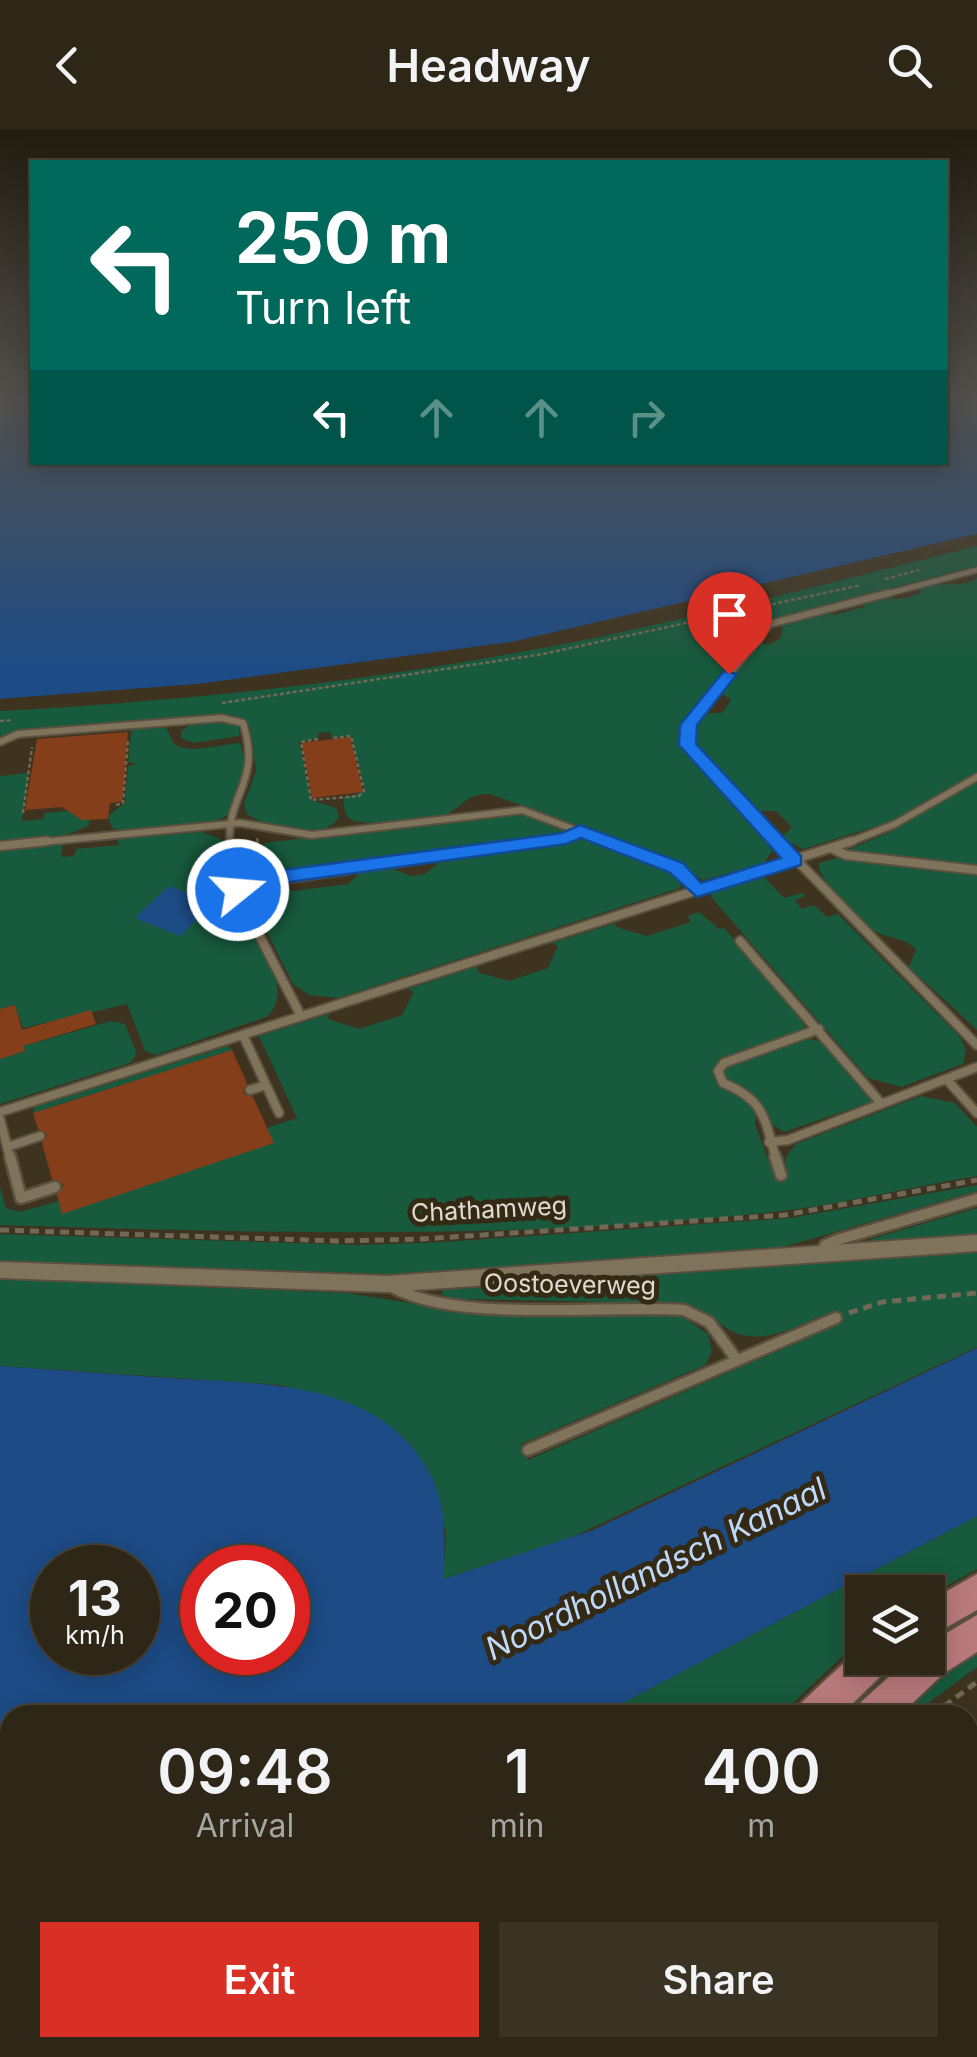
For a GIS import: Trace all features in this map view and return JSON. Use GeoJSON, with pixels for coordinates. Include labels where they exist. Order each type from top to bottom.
{"type":"FeatureCollection","features":[{"type":"Feature","properties":{"kind":"main road"},"geometry":{"type":"LineString","coordinates":[[945,1611],[977,1591]]}},
{"type":"Feature","properties":{"kind":"main road"},"geometry":{"type":"LineString","coordinates":[[885,1705],[922,1670],[977,1632]]}},
{"type":"Feature","properties":{"kind":"main road"},"geometry":{"type":"LineString","coordinates":[[826,1705],[858,1675]]}},
{"type":"Feature","properties":{"kind":"street"},"geometry":{"type":"LineString","coordinates":[[0,1270],[387,1284],[977,1243]]}},
{"type":"Feature","properties":{"kind":"lane"},"geometry":{"type":"LineString","coordinates":[[977,570],[770,624],[688,725],[686,740],[694,756],[977,1045]]}},
{"type":"Feature","properties":{"kind":"lane"},"geometry":{"type":"LineString","coordinates":[[0,742],[13,734],[228,718],[243,724],[252,774],[230,825],[237,886],[301,1016]]}},
{"type":"Feature","properties":{"kind":"lane"},"geometry":{"type":"LineString","coordinates":[[54,1187],[21,1198],[0,1115],[832,849],[895,824],[977,776]]}},
{"type":"Feature","properties":{"kind":"lane"},"geometry":{"type":"LineString","coordinates":[[0,846],[230,825],[318,834],[517,810],[676,868],[697,891]]}},
{"type":"Feature","properties":{"kind":"lane"},"geometry":{"type":"LineString","coordinates":[[237,886],[566,838],[580,831]]}},
{"type":"Feature","properties":{"kind":"lane"},"geometry":{"type":"LineString","coordinates":[[832,849],[846,855],[977,870]]}},
{"type":"Feature","properties":{"kind":"lane"},"geometry":{"type":"LineString","coordinates":[[740,940],[880,1102]]}},
{"type":"Feature","properties":{"kind":"lane"},"geometry":{"type":"LineString","coordinates":[[781,1175],[761,1108],[748,1094],[723,1082],[720,1068],[820,1029]]}},
{"type":"Feature","properties":{"kind":"lane"},"geometry":{"type":"LineString","coordinates":[[243,1035],[279,1113]]}},
{"type":"Feature","properties":{"kind":"lane"},"geometry":{"type":"LineString","coordinates":[[769,1142],[788,1140],[977,1067]]}},
{"type":"Feature","properties":{"kind":"lane"},"geometry":{"type":"LineString","coordinates":[[946,1080],[977,1113]]}},
{"type":"Feature","properties":{"kind":"lane"},"geometry":{"type":"LineString","coordinates":[[250,1090],[266,1085]]}},
{"type":"Feature","properties":{"kind":"lane"},"geometry":{"type":"LineString","coordinates":[[8,1147],[40,1136]]}},
{"type":"Feature","properties":{"kind":"lane"},"geometry":{"type":"LineString","coordinates":[[823,1255],[826,1245],[836,1240],[977,1199]]}},
{"type":"Feature","properties":{"kind":"lane","name":"Oostoeverweg"},"geometry":{"type":"LineString","coordinates":[[387,1284],[396,1294],[433,1303],[684,1310],[708,1322],[736,1360]]}},
{"type":"Feature","properties":{"kind":"lane"},"geometry":{"type":"LineString","coordinates":[[528,1450],[836,1318]]}},
{"type":"Feature","properties":{"kind":"path"},"geometry":{"type":"LineString","coordinates":[[217,704],[428,678],[600,647],[925,569]]}},
{"type":"Feature","properties":{"kind":"path"},"geometry":{"type":"LineString","coordinates":[[0,721],[24,720]]}},
{"type":"Feature","properties":{"kind":"path"},"geometry":{"type":"LineString","coordinates":[[116,805],[123,803],[129,726]]}},
{"type":"Feature","properties":{"kind":"path"},"geometry":{"type":"LineString","coordinates":[[23,813],[34,733]]}},
{"type":"Feature","properties":{"kind":"path"},"geometry":{"type":"LineString","coordinates":[[318,739],[300,742],[311,800],[359,796],[364,792],[351,736],[332,738]]}},
{"type":"Feature","properties":{"kind":"path"},"geometry":{"type":"LineString","coordinates":[[126,764],[137,763]]}},
{"type":"Feature","properties":{"kind":"path"},"geometry":{"type":"LineString","coordinates":[[255,825],[258,865],[267,880]]}},
{"type":"Feature","properties":{"kind":"path","name":"Chathamweg"},"geometry":{"type":"LineString","coordinates":[[0,1230],[336,1241],[422,1239],[785,1215],[977,1180]]}},
{"type":"Feature","properties":{"kind":"path"},"geometry":{"type":"LineString","coordinates":[[836,1318],[882,1302],[977,1292]]}},
{"type":"Feature","properties":{"kind":"path"},"geometry":{"type":"LineString","coordinates":[[946,1705],[977,1682]]}},
{"type":"Feature","properties":{"kind":"green space"},"geometry":{"type":"Polygon","coordinates":[[[977,546],[977,566],[763,622],[713,689],[709,688],[691,710],[695,712],[683,733],[695,762],[752,822],[772,851],[764,863],[703,880],[672,860],[490,794],[472,797],[449,813],[430,818],[385,823],[352,820],[343,798],[365,791],[351,736],[332,738],[330,732],[318,733],[318,738],[299,742],[311,800],[336,808],[339,817],[321,830],[308,832],[281,829],[247,814],[244,804],[256,771],[250,726],[238,717],[18,732],[0,738],[0,711],[253,691],[442,666],[683,618],[977,546]]]}},
{"type":"Feature","properties":{"kind":"green space"},"geometry":{"type":"Polygon","coordinates":[[[977,578],[977,773],[893,821],[803,849],[781,838],[792,827],[776,811],[754,811],[696,753],[691,737],[696,723],[703,713],[722,713],[731,700],[719,692],[759,642],[768,645],[780,639],[783,627],[774,624],[826,610],[833,615],[865,607],[859,601],[884,595],[894,599],[922,592],[916,587],[965,583],[977,578]]]}},
{"type":"Feature","properties":{"kind":"green space"},"geometry":{"type":"Polygon","coordinates":[[[221,720],[239,725],[239,736],[194,743],[181,738],[181,731],[191,724],[221,720]]]}},
{"type":"Feature","properties":{"kind":"green space"},"geometry":{"type":"Polygon","coordinates":[[[132,727],[165,727],[173,742],[186,748],[240,743],[247,772],[228,815],[209,824],[123,831],[112,828],[108,816],[125,803],[128,766],[137,765],[128,761],[132,727]]]}},
{"type":"Feature","properties":{"kind":"green space"},"geometry":{"type":"Polygon","coordinates":[[[28,773],[22,821],[43,819],[45,813],[81,810],[91,817],[88,826],[63,836],[0,841],[0,776],[28,773]]]}},
{"type":"Feature","properties":{"kind":"green space"},"geometry":{"type":"Polygon","coordinates":[[[977,780],[977,868],[847,850],[888,833],[977,780]]]}},
{"type":"Feature","properties":{"kind":"green space"},"geometry":{"type":"Polygon","coordinates":[[[523,812],[566,832],[265,876],[259,859],[264,843],[523,812]]]}},
{"type":"Feature","properties":{"kind":"green space"},"geometry":{"type":"Polygon","coordinates":[[[202,832],[223,840],[237,904],[200,923],[205,928],[245,921],[276,983],[274,1007],[266,1017],[156,1055],[145,1051],[127,1004],[23,1028],[15,1005],[0,1009],[0,849],[63,844],[61,857],[74,856],[76,849],[119,845],[117,839],[202,832]]]}},
{"type":"Feature","properties":{"kind":"green space"},"geometry":{"type":"Polygon","coordinates":[[[580,839],[664,867],[681,882],[680,888],[338,998],[309,995],[293,984],[247,893],[271,885],[293,891],[348,884],[363,870],[388,867],[411,876],[425,874],[446,857],[580,839]]]}},
{"type":"Feature","properties":{"kind":"green space"},"geometry":{"type":"Polygon","coordinates":[[[841,857],[977,873],[977,1030],[909,967],[916,949],[873,930],[831,888],[819,863],[841,857]]]}},
{"type":"Feature","properties":{"kind":"green space"},"geometry":{"type":"Polygon","coordinates":[[[763,876],[784,898],[802,893],[806,896],[795,900],[802,909],[814,905],[827,917],[838,914],[960,1037],[966,1050],[963,1064],[901,1087],[868,1078],[711,897],[711,892],[763,876]]]}},
{"type":"Feature","properties":{"kind":"green space"},"geometry":{"type":"Polygon","coordinates":[[[699,912],[719,929],[724,928],[806,1021],[803,1031],[725,1058],[713,1071],[720,1086],[743,1093],[757,1110],[755,1124],[775,1178],[788,1176],[785,1158],[796,1144],[921,1096],[955,1103],[977,1127],[977,1176],[790,1210],[593,1227],[297,1232],[0,1225],[0,1187],[6,1208],[19,1212],[273,1143],[267,1128],[297,1118],[259,1036],[329,1014],[328,1019],[359,1029],[402,1015],[414,992],[408,989],[478,966],[477,972],[509,981],[548,968],[558,946],[552,943],[616,923],[616,927],[647,936],[691,922],[688,916],[699,912]]]}},
{"type":"Feature","properties":{"kind":"green space"},"geometry":{"type":"Polygon","coordinates":[[[111,1021],[125,1024],[137,1054],[130,1063],[0,1104],[0,1059],[24,1051],[20,1047],[111,1021]]]}},
{"type":"Feature","properties":{"kind":"green space"},"geometry":{"type":"Polygon","coordinates":[[[806,1038],[827,1043],[874,1101],[784,1132],[770,1123],[754,1094],[735,1086],[723,1073],[727,1066],[806,1038]]]}},
{"type":"Feature","properties":{"kind":"green space"},"geometry":{"type":"Polygon","coordinates":[[[228,1046],[232,1050],[33,1113],[35,1107],[228,1046]]]}},
{"type":"Feature","properties":{"kind":"green space"},"geometry":{"type":"Polygon","coordinates":[[[977,1185],[977,1191],[773,1250],[391,1274],[0,1261],[0,1234],[360,1245],[443,1242],[790,1218],[977,1185]]]}},
{"type":"Feature","properties":{"kind":"green space"},"geometry":{"type":"Polygon","coordinates":[[[977,1208],[977,1234],[868,1242],[871,1239],[977,1208]]]}},
{"type":"Feature","properties":{"kind":"green space"},"geometry":{"type":"Polygon","coordinates":[[[977,1252],[977,1347],[568,1539],[443,1579],[446,1533],[418,1455],[392,1428],[356,1407],[281,1385],[0,1366],[0,1279],[347,1293],[460,1311],[680,1315],[708,1334],[712,1352],[705,1365],[521,1444],[528,1460],[842,1323],[833,1311],[779,1333],[752,1336],[738,1334],[683,1303],[453,1299],[442,1295],[443,1290],[977,1252]]]}},
{"type":"Feature","properties":{"kind":"green space"},"geometry":{"type":"Polygon","coordinates":[[[977,1516],[977,1569],[945,1587],[945,1575],[865,1575],[977,1516]]]}},
{"type":"Feature","properties":{"kind":"green space"},"geometry":{"type":"Polygon","coordinates":[[[845,1586],[845,1654],[791,1705],[619,1705],[845,1586]]]}},
{"type":"Feature","properties":{"kind":"green space"},"geometry":{"type":"Polygon","coordinates":[[[977,1645],[977,1667],[926,1705],[903,1705],[945,1675],[977,1645]]]}},
{"type":"Feature","properties":{"kind":"water"},"geometry":{"type":"Polygon","coordinates":[[[0,488],[977,488],[977,534],[512,642],[199,684],[0,699],[0,488]]]}},
{"type":"Feature","properties":{"kind":"water"},"geometry":{"type":"Polygon","coordinates":[[[169,886],[214,903],[180,936],[135,918],[169,886]]]}},
{"type":"Feature","properties":{"kind":"water","name":"Noordhollandsch Kanaal"},"geometry":{"type":"Polygon","coordinates":[[[977,1348],[977,1516],[865,1575],[845,1575],[845,1586],[619,1705],[0,1705],[0,1366],[279,1386],[350,1403],[381,1420],[408,1443],[430,1474],[442,1513],[444,1579],[593,1530],[977,1348]]]}},
{"type":"Feature","properties":{"kind":"pier"},"geometry":{"type":"Polygon","coordinates":[[[977,534],[977,540],[834,575],[513,647],[200,689],[0,704],[0,699],[199,684],[512,642],[977,534]]]}},
{"type":"Feature","properties":{"kind":"building"},"geometry":{"type":"Polygon","coordinates":[[[128,732],[122,802],[110,803],[108,819],[82,820],[62,807],[25,810],[37,739],[128,732]]]}},
{"type":"Feature","properties":{"kind":"building"},"geometry":{"type":"Polygon","coordinates":[[[350,737],[363,792],[312,798],[302,743],[350,737]]]}},
{"type":"Feature","properties":{"kind":"building"},"geometry":{"type":"Polygon","coordinates":[[[15,1005],[22,1030],[91,1010],[96,1024],[23,1046],[25,1051],[0,1059],[0,1009],[15,1005]]]}},
{"type":"Feature","properties":{"kind":"building"},"geometry":{"type":"Polygon","coordinates":[[[232,1050],[247,1083],[243,1093],[253,1097],[274,1143],[62,1214],[57,1195],[64,1185],[52,1179],[42,1143],[47,1135],[38,1129],[33,1113],[232,1050]]]}},
{"type":"Feature","properties":{"kind":"route"},"geometry":{"type":"LineString","coordinates":[[238,890],[237,886],[275,878],[566,838],[580,831],[676,868],[697,891],[794,860],[694,756],[688,745],[688,725],[729,674]]}}]}
